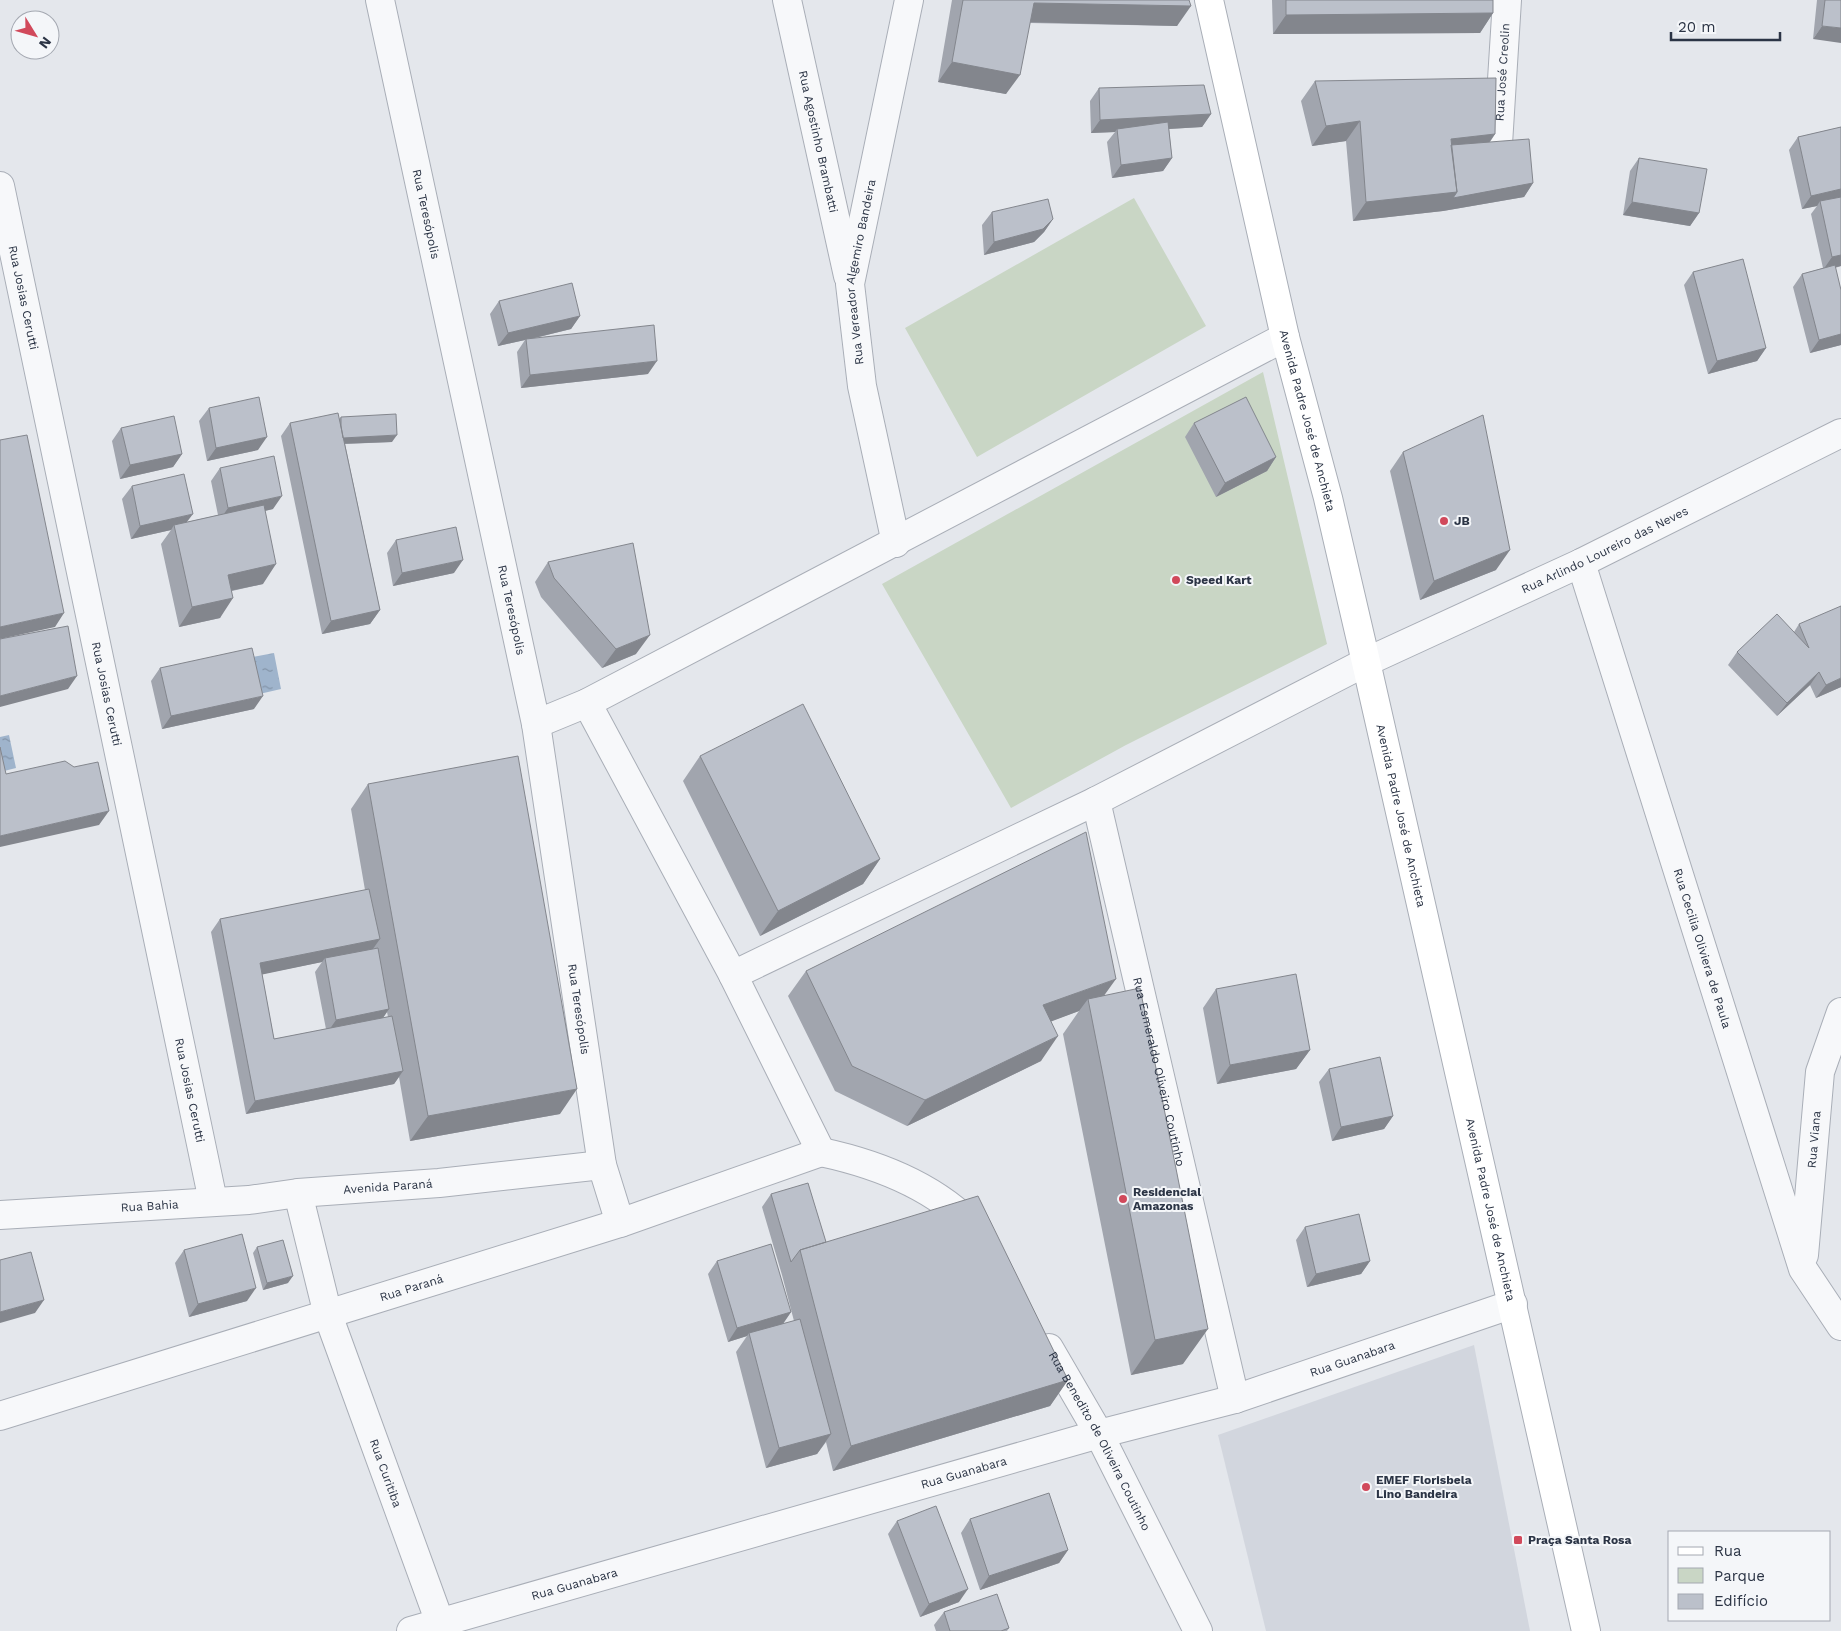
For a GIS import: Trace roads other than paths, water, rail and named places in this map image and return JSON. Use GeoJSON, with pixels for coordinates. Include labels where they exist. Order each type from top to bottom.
{"type":"FeatureCollection","features":[{"type":"Feature","properties":{"kind":"main road","name":"Avenida Padre José de Anchieta"},"geometry":{"type":"LineString","coordinates":[[1209,0],[1285,337],[1328,498],[1366,662],[1586,1631]]}},
{"type":"Feature","properties":{"kind":"street","name":"Rua Teresópolis"},"geometry":{"type":"LineString","coordinates":[[380,0],[536,724],[602,1165],[620,1223]]}},
{"type":"Feature","properties":{"kind":"street","name":"Rua Agostinho Brambatti"},"geometry":{"type":"LineString","coordinates":[[786,0],[850,284]]}},
{"type":"Feature","properties":{"kind":"street","name":"Rua Vereador Algemiro Bandeira"},"geometry":{"type":"LineString","coordinates":[[896,543],[862,386],[850,284],[909,0]]}},
{"type":"Feature","properties":{"kind":"street","name":"Rua José Creolin"},"geometry":{"type":"LineString","coordinates":[[1498,144],[1507,0]]}},
{"type":"Feature","properties":{"kind":"street","name":"Rua Josias Cerutti"},"geometry":{"type":"LineString","coordinates":[[0,186],[213,1201]]}},
{"type":"Feature","properties":{"kind":"street"},"geometry":{"type":"LineString","coordinates":[[536,724],[587,704],[1285,337]]}},
{"type":"Feature","properties":{"kind":"street","name":"Rua Arlindo Loureiro das Neves"},"geometry":{"type":"LineString","coordinates":[[1366,662],[1581,563],[1841,433]]}},
{"type":"Feature","properties":{"kind":"street","name":"Rua Cecilia Oliviera de Paula"},"geometry":{"type":"LineString","coordinates":[[1581,563],[1803,1269],[1841,1326]]}},
{"type":"Feature","properties":{"kind":"street"},"geometry":{"type":"LineString","coordinates":[[733,975],[1096,801],[1366,662]]}},
{"type":"Feature","properties":{"kind":"street"},"geometry":{"type":"LineString","coordinates":[[587,704],[733,975],[820,1152],[858,1160],[930,1191],[966,1219],[989,1244]]}},
{"type":"Feature","properties":{"kind":"street","name":"Rua Esmeraldo Oliveiro Coutinho"},"geometry":{"type":"LineString","coordinates":[[1096,801],[1234,1399]]}},
{"type":"Feature","properties":{"kind":"street","name":"Rua Viana"},"geometry":{"type":"LineString","coordinates":[[1803,1269],[1820,1072],[1841,1012]]}},
{"type":"Feature","properties":{"kind":"street","name":"Rua Paraná"},"geometry":{"type":"LineString","coordinates":[[0,1416],[620,1223],[820,1152]]}},
{"type":"Feature","properties":{"kind":"street","name":"Avenida Paraná"},"geometry":{"type":"LineString","coordinates":[[298,1193],[439,1183],[602,1165]]}},
{"type":"Feature","properties":{"kind":"street"},"geometry":{"type":"LineString","coordinates":[[298,1193],[328,1315]]}},
{"type":"Feature","properties":{"kind":"street","name":"Rua Bahia"},"geometry":{"type":"LineString","coordinates":[[0,1215],[249,1200],[298,1193]]}},
{"type":"Feature","properties":{"kind":"street","name":"Rua Guanabara"},"geometry":{"type":"LineString","coordinates":[[411,1631],[442,1626],[1099,1434],[1234,1399],[1513,1304]]}},
{"type":"Feature","properties":{"kind":"street","name":"Rua Curitiba"},"geometry":{"type":"LineString","coordinates":[[328,1315],[442,1626]]}},
{"type":"Feature","properties":{"kind":"street","name":"Rua Benedito de Oliveira Coutinho"},"geometry":{"type":"LineString","coordinates":[[1039,1328],[1099,1434],[1198,1631]]}},
{"type":"Feature","properties":{"kind":"water"},"geometry":{"type":"Polygon","coordinates":[[[274,653],[281,689],[255,695],[247,658],[274,653]]]}},
{"type":"Feature","properties":{"kind":"water"},"geometry":{"type":"Polygon","coordinates":[[[9,735],[16,768],[0,772],[0,737],[9,735]]]}},
{"type":"Feature","properties":{"kind":"place","name":"JB"},"geometry":{"type":"Point","coordinates":[1444,521]}},
{"type":"Feature","properties":{"kind":"place","name":"Speed Kart"},"geometry":{"type":"Point","coordinates":[1176,580]}},
{"type":"Feature","properties":{"kind":"place","name":"Residencial Amazonas"},"geometry":{"type":"Point","coordinates":[1123,1199]}},
{"type":"Feature","properties":{"kind":"place","name":"EMEF Florisbela Lino Bandeira"},"geometry":{"type":"Point","coordinates":[1366,1487]}},
{"type":"Feature","properties":{"kind":"place","name":"Praça Santa Rosa"},"geometry":{"type":"Point","coordinates":[1518,1540]}}]}
